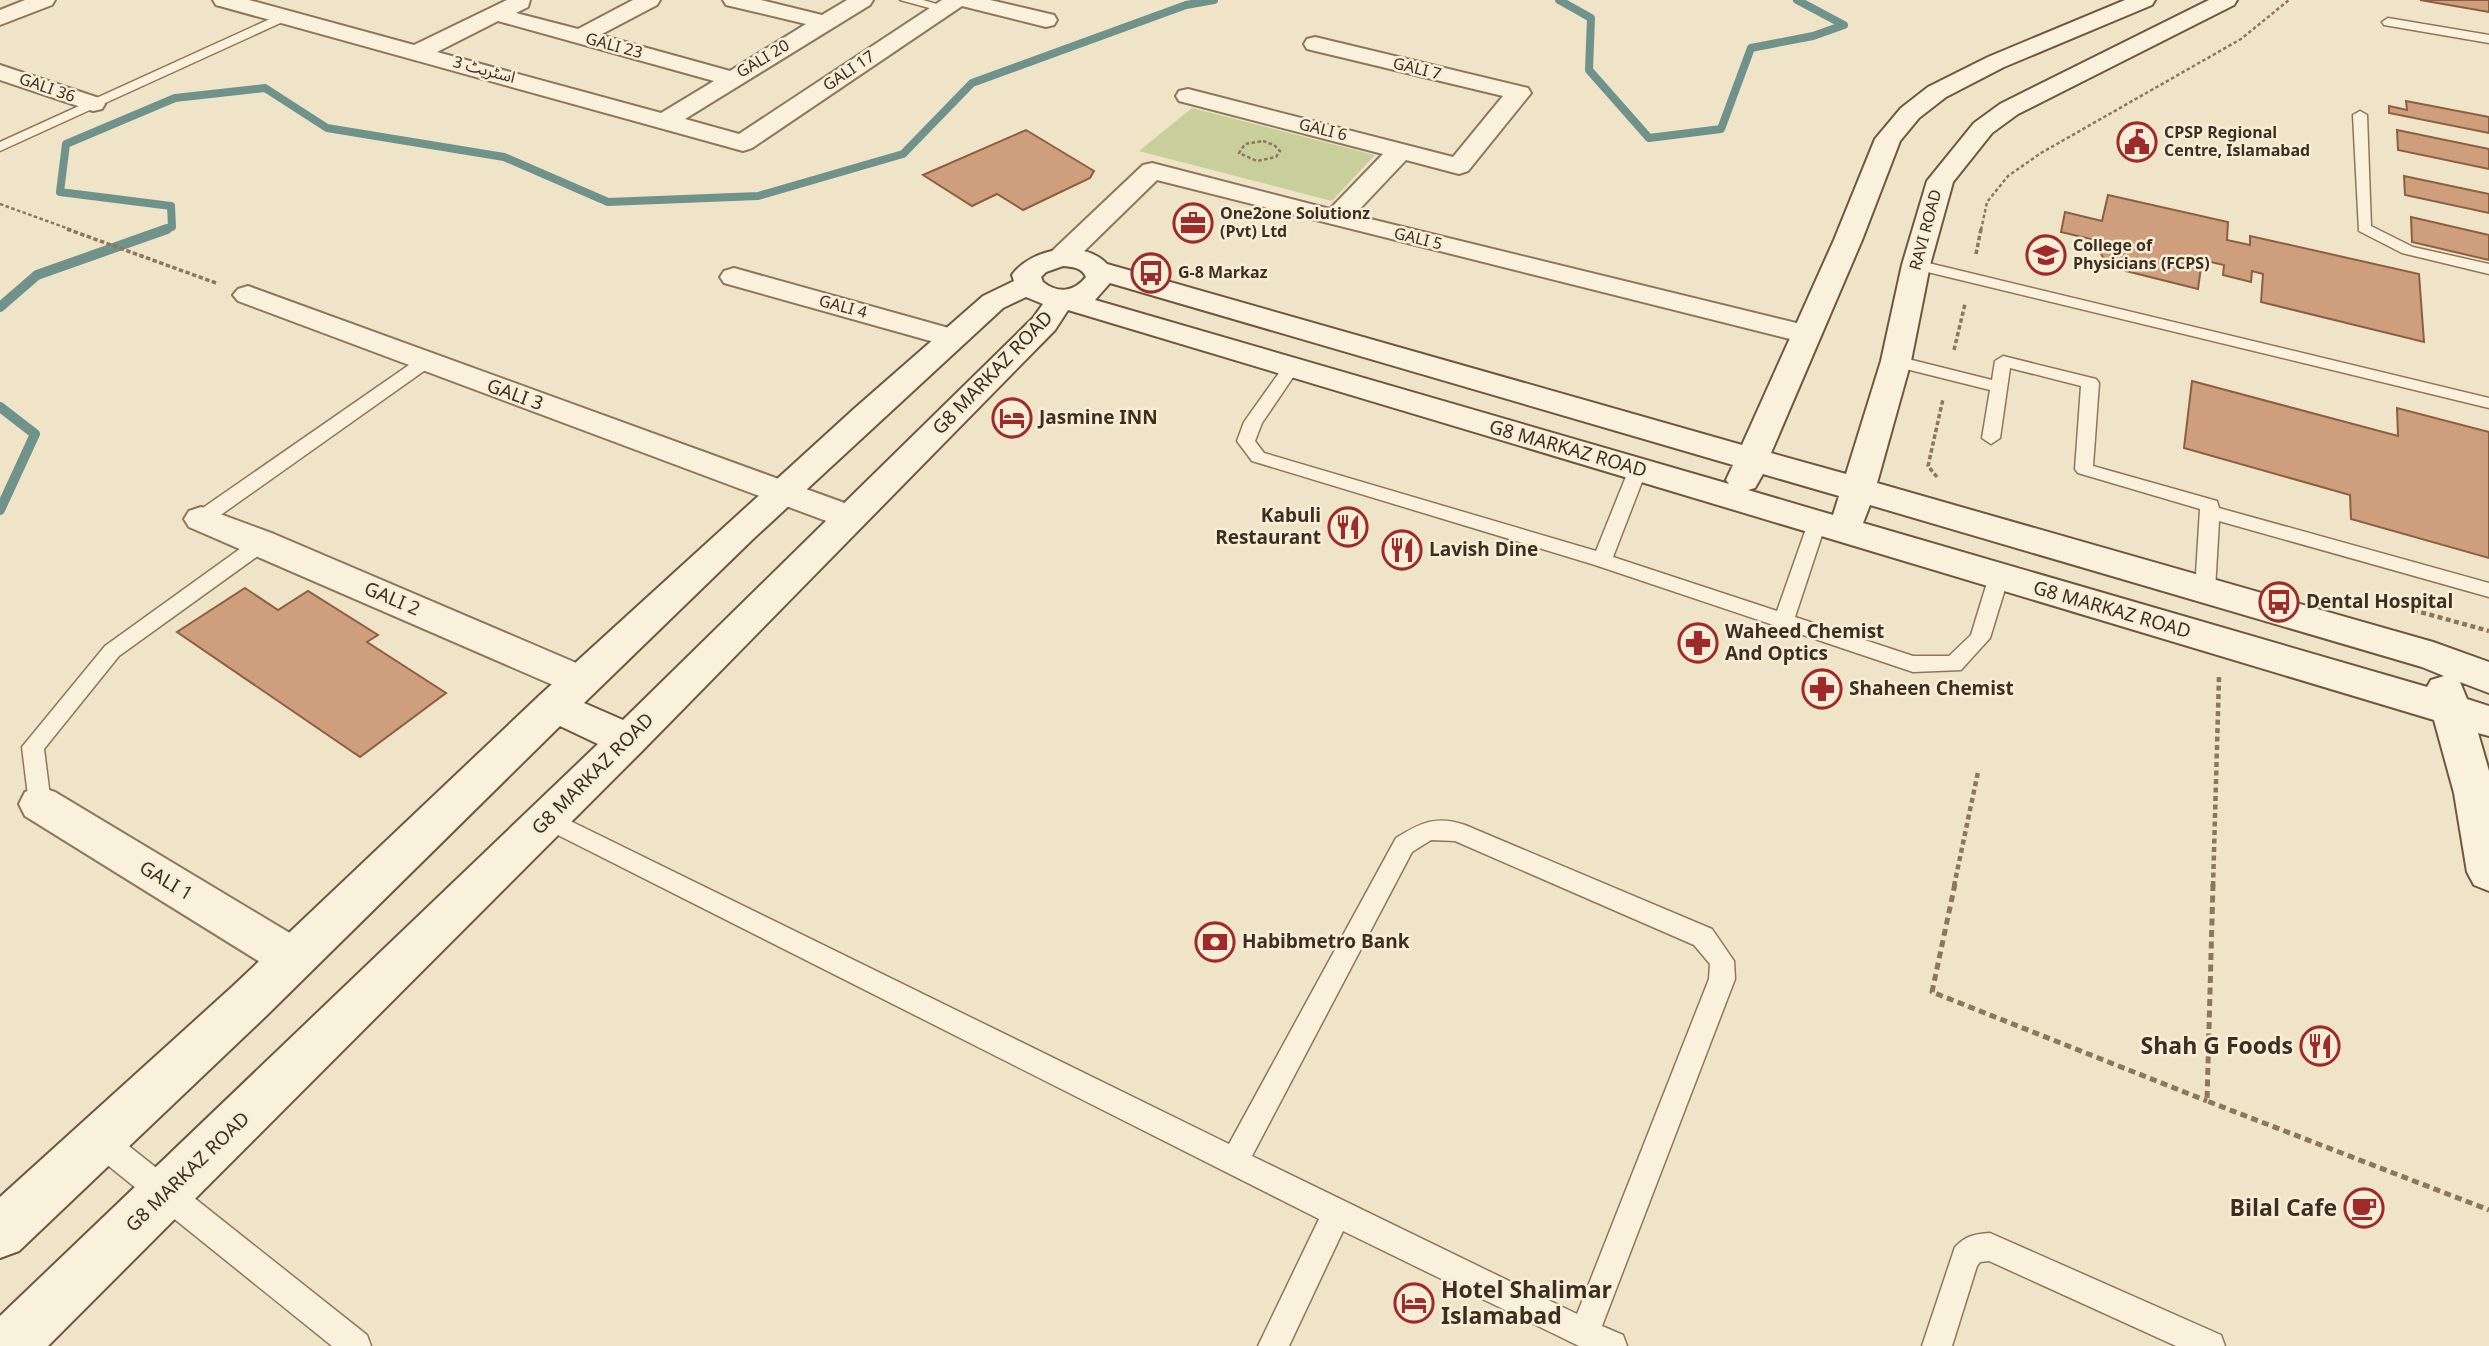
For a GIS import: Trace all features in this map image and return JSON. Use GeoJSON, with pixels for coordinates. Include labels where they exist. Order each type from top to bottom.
{"type":"FeatureCollection","features":[{"type":"Feature","properties":{"kind":"street"},"geometry":{"type":"LineString","coordinates":[[0,18],[44,0]]}},
{"type":"Feature","properties":{"kind":"street","name":"اسٹریٹ 3"},"geometry":{"type":"LineString","coordinates":[[225,0],[743,143]]}},
{"type":"Feature","properties":{"kind":"street"},"geometry":{"type":"LineString","coordinates":[[418,52],[524,0]]}},
{"type":"Feature","properties":{"kind":"street"},"geometry":{"type":"LineString","coordinates":[[580,37],[649,0]]}},
{"type":"Feature","properties":{"kind":"street"},"geometry":{"type":"LineString","coordinates":[[734,0],[824,22]]}},
{"type":"Feature","properties":{"kind":"street","name":"GALI 20"},"geometry":{"type":"LineString","coordinates":[[666,120],[862,0]]}},
{"type":"Feature","properties":{"kind":"street","name":"RAVI ROAD"},"geometry":{"type":"LineString","coordinates":[[1831,527],[1858,491],[1896,361],[1916,265],[1940,181],[1983,128],[2008,109],[2226,0]]}},
{"type":"Feature","properties":{"kind":"street"},"geometry":{"type":"LineString","coordinates":[[1736,499],[1888,139],[1910,113],[1937,92],[1996,62],[2137,1]]}},
{"type":"Feature","properties":{"kind":"street"},"geometry":{"type":"LineString","coordinates":[[954,3],[1046,20]]}},
{"type":"Feature","properties":{"kind":"street","name":"GALI 17"},"geometry":{"type":"LineString","coordinates":[[743,143],[954,3]]}},
{"type":"Feature","properties":{"kind":"street","name":"GALI 23"},"geometry":{"type":"LineString","coordinates":[[496,14],[732,78]]}},
{"type":"Feature","properties":{"kind":"street","name":"GALI 7"},"geometry":{"type":"LineString","coordinates":[[1315,44],[1519,93],[1459,166]]}},
{"type":"Feature","properties":{"kind":"street","name":"GALI 36"},"geometry":{"type":"LineString","coordinates":[[0,72],[93,104]]}},
{"type":"Feature","properties":{"kind":"street","name":"GALI 6"},"geometry":{"type":"LineString","coordinates":[[1188,96],[1459,166]]}},
{"type":"Feature","properties":{"kind":"street"},"geometry":{"type":"LineString","coordinates":[[1336,219],[1401,150]]}},
{"type":"Feature","properties":{"kind":"street","name":"GALI 5"},"geometry":{"type":"LineString","coordinates":[[1061,258],[1152,171],[1806,334]]}},
{"type":"Feature","properties":{"kind":"street"},"geometry":{"type":"LineString","coordinates":[[1098,270],[1100,277],[1092,289],[1073,297],[1045,292],[1027,276],[1039,264],[1061,258],[1084,260],[1098,270],[2433,656],[2489,678]]}},
{"type":"Feature","properties":{"kind":"street","name":"GALI 4"},"geometry":{"type":"LineString","coordinates":[[734,277],[952,338]]}},
{"type":"Feature","properties":{"kind":"street","name":"G8 MARKAZ ROAD"},"geometry":{"type":"LineString","coordinates":[[9,1346],[548,819],[1044,324],[1045,292]]}},
{"type":"Feature","properties":{"kind":"street","name":"G8 MARKAZ ROAD"},"geometry":{"type":"LineString","coordinates":[[0,1232],[100,1142],[783,492],[1002,296],[1045,292],[2471,716]]}},
{"type":"Feature","properties":{"kind":"street","name":"GALI 3"},"geometry":{"type":"LineString","coordinates":[[248,295],[849,517]]}},
{"type":"Feature","properties":{"kind":"street","name":"GALI 2"},"geometry":{"type":"LineString","coordinates":[[201,519],[262,543],[568,694],[628,740]]}},
{"type":"Feature","properties":{"kind":"street"},"geometry":{"type":"LineString","coordinates":[[2433,656],[2471,716],[2475,793],[2489,872]]}},
{"type":"Feature","properties":{"kind":"street","name":"GALI 1"},"geometry":{"type":"LineString","coordinates":[[40,804],[292,958]]}},
{"type":"Feature","properties":{"kind":"lane"},"geometry":{"type":"LineString","coordinates":[[906,0],[954,3]]}},
{"type":"Feature","properties":{"kind":"lane"},"geometry":{"type":"LineString","coordinates":[[0,147],[283,17]]}},
{"type":"Feature","properties":{"kind":"lane"},"geometry":{"type":"LineString","coordinates":[[2388,22],[2489,39]]}},
{"type":"Feature","properties":{"kind":"lane"},"geometry":{"type":"LineString","coordinates":[[2360,115],[2364,228],[2377,238],[2399,247],[2489,269]]}},
{"type":"Feature","properties":{"kind":"lane"},"geometry":{"type":"LineString","coordinates":[[1916,265],[1971,276],[2489,403]]}},
{"type":"Feature","properties":{"kind":"lane"},"geometry":{"type":"LineString","coordinates":[[1896,361],[1999,387]]}},
{"type":"Feature","properties":{"kind":"lane"},"geometry":{"type":"LineString","coordinates":[[1991,438],[2003,361],[2090,383],[2084,469],[2210,505],[2205,590]]}},
{"type":"Feature","properties":{"kind":"lane"},"geometry":{"type":"LineString","coordinates":[[201,519],[425,362]]}},
{"type":"Feature","properties":{"kind":"lane"},"geometry":{"type":"LineString","coordinates":[[1292,367],[1253,422],[1246,440],[1258,457],[1602,560],[1913,664],[1954,664],[1980,638],[1999,576]]}},
{"type":"Feature","properties":{"kind":"lane"},"geometry":{"type":"LineString","coordinates":[[1602,560],[1638,469]]}},
{"type":"Feature","properties":{"kind":"lane"},"geometry":{"type":"LineString","coordinates":[[2210,512],[2489,590]]}},
{"type":"Feature","properties":{"kind":"lane"},"geometry":{"type":"LineString","coordinates":[[1784,621],[1831,527]]}},
{"type":"Feature","properties":{"kind":"lane"},"geometry":{"type":"LineString","coordinates":[[40,804],[33,747],[112,651],[262,543]]}},
{"type":"Feature","properties":{"kind":"lane"},"geometry":{"type":"LineString","coordinates":[[548,819],[1234,1162],[1612,1346]]}},
{"type":"Feature","properties":{"kind":"lane"},"geometry":{"type":"LineString","coordinates":[[1234,1162],[1404,845],[1428,830],[1457,832],[1703,937],[1721,961],[1722,979],[1584,1332]]}},
{"type":"Feature","properties":{"kind":"lane"},"geometry":{"type":"LineString","coordinates":[[100,1142],[356,1346]]}},
{"type":"Feature","properties":{"kind":"lane"},"geometry":{"type":"LineString","coordinates":[[1273,1346],[1337,1213]]}},
{"type":"Feature","properties":{"kind":"lane"},"geometry":{"type":"LineString","coordinates":[[1937,1346],[1965,1257],[1974,1248],[1990,1247],[2210,1346]]}},
{"type":"Feature","properties":{"kind":"path"},"geometry":{"type":"LineString","coordinates":[[1949,481],[1937,478],[1928,466],[1987,202],[2008,176],[2041,153],[2241,39],[2273,16],[2289,0]]}},
{"type":"Feature","properties":{"kind":"path"},"geometry":{"type":"LineString","coordinates":[[1263,141],[1275,145],[1280,151],[1279,154],[1265,161],[1246,159],[1239,150],[1250,142],[1263,141]]}},
{"type":"Feature","properties":{"kind":"path"},"geometry":{"type":"LineString","coordinates":[[0,204],[248,295]]}},
{"type":"Feature","properties":{"kind":"path"},"geometry":{"type":"LineString","coordinates":[[2408,608],[2489,631]]}},
{"type":"Feature","properties":{"kind":"path"},"geometry":{"type":"LineString","coordinates":[[2207,1101],[2220,641]]}},
{"type":"Feature","properties":{"kind":"path"},"geometry":{"type":"LineString","coordinates":[[1978,772],[1932,992],[2489,1210]]}},
{"type":"Feature","properties":{"kind":"green space"},"geometry":{"type":"Polygon","coordinates":[[[1192,108],[1375,155],[1332,201],[1139,151],[1192,108]]]}},
{"type":"Feature","properties":{"kind":"building"},"geometry":{"type":"Polygon","coordinates":[[[2420,0],[2489,0],[2489,12],[2420,0]]]}},
{"type":"Feature","properties":{"kind":"building"},"geometry":{"type":"Polygon","coordinates":[[[2406,101],[2489,117],[2489,133],[2389,113],[2389,106],[2407,110],[2406,101]]]}},
{"type":"Feature","properties":{"kind":"building"},"geometry":{"type":"Polygon","coordinates":[[[1026,130],[1094,171],[1090,178],[1023,210],[997,194],[972,206],[923,175],[1026,130]]]}},
{"type":"Feature","properties":{"kind":"building"},"geometry":{"type":"Polygon","coordinates":[[[2397,130],[2489,149],[2489,169],[2398,150],[2397,130]]]}},
{"type":"Feature","properties":{"kind":"building"},"geometry":{"type":"Polygon","coordinates":[[[2404,176],[2489,194],[2489,213],[2405,195],[2404,176]]]}},
{"type":"Feature","properties":{"kind":"building"},"geometry":{"type":"Polygon","coordinates":[[[2108,195],[2228,222],[2227,240],[2250,245],[2250,236],[2419,274],[2424,342],[2261,302],[2263,274],[2252,271],[2251,282],[2223,275],[2224,265],[2202,260],[2198,289],[2126,271],[2103,258],[2103,242],[2061,232],[2065,212],[2102,221],[2108,195]]]}},
{"type":"Feature","properties":{"kind":"building"},"geometry":{"type":"Polygon","coordinates":[[[2411,217],[2489,235],[2489,260],[2412,242],[2411,217]]]}},
{"type":"Feature","properties":{"kind":"building"},"geometry":{"type":"Polygon","coordinates":[[[2192,381],[2398,436],[2397,408],[2489,432],[2489,558],[2351,519],[2350,495],[2184,448],[2192,381]]]}},
{"type":"Feature","properties":{"kind":"building"},"geometry":{"type":"Polygon","coordinates":[[[245,588],[278,610],[308,591],[378,635],[367,642],[446,693],[360,757],[177,632],[245,588]]]}},
{"type":"Feature","properties":{"kind":"waterway"},"geometry":{"type":"LineString","coordinates":[[162,230],[172,227],[171,206],[60,192],[66,144],[175,98],[265,88],[327,128],[504,157],[608,202],[758,196],[903,154],[972,83],[1186,5],[1214,0]]}},
{"type":"Feature","properties":{"kind":"waterway"},"geometry":{"type":"LineString","coordinates":[[1559,0],[1591,18],[1589,70],[1649,138],[1721,129],[1751,48],[1813,36],[1844,25],[1797,0]]}},
{"type":"Feature","properties":{"kind":"waterway"},"geometry":{"type":"LineString","coordinates":[[0,307],[37,275],[167,229]]}},
{"type":"Feature","properties":{"kind":"waterway"},"geometry":{"type":"LineString","coordinates":[[0,407],[35,434],[0,510]]}},
{"type":"Feature","properties":{"kind":"place","name":"CPSP Regional Centre, Islamabad"},"geometry":{"type":"Point","coordinates":[2137,142]}},
{"type":"Feature","properties":{"kind":"place","name":"One2one Solutionz (Pvt) Ltd"},"geometry":{"type":"Point","coordinates":[1193,223]}},
{"type":"Feature","properties":{"kind":"place","name":"College of Physicians (FCPS)"},"geometry":{"type":"Point","coordinates":[2046,255]}},
{"type":"Feature","properties":{"kind":"place","name":"G-8 Markaz"},"geometry":{"type":"Point","coordinates":[1151,273]}},
{"type":"Feature","properties":{"kind":"place","name":"Jasmine INN"},"geometry":{"type":"Point","coordinates":[1012,418]}},
{"type":"Feature","properties":{"kind":"place","name":"Kabuli Restaurant"},"geometry":{"type":"Point","coordinates":[1348,527]}},
{"type":"Feature","properties":{"kind":"place","name":"Lavish Dine"},"geometry":{"type":"Point","coordinates":[1402,550]}},
{"type":"Feature","properties":{"kind":"place","name":"Dental Hospital"},"geometry":{"type":"Point","coordinates":[2279,602]}},
{"type":"Feature","properties":{"kind":"place","name":"Waheed Chemist And Optics"},"geometry":{"type":"Point","coordinates":[1698,643]}},
{"type":"Feature","properties":{"kind":"place","name":"Shaheen Chemist"},"geometry":{"type":"Point","coordinates":[1822,689]}},
{"type":"Feature","properties":{"kind":"place","name":"Habibmetro Bank"},"geometry":{"type":"Point","coordinates":[1215,942]}},
{"type":"Feature","properties":{"kind":"place","name":"Shah G Foods"},"geometry":{"type":"Point","coordinates":[2320,1046]}},
{"type":"Feature","properties":{"kind":"place","name":"Bilal Cafe"},"geometry":{"type":"Point","coordinates":[2364,1208]}},
{"type":"Feature","properties":{"kind":"place","name":"Hotel Shalimar Islamabad"},"geometry":{"type":"Point","coordinates":[1414,1303]}}]}
